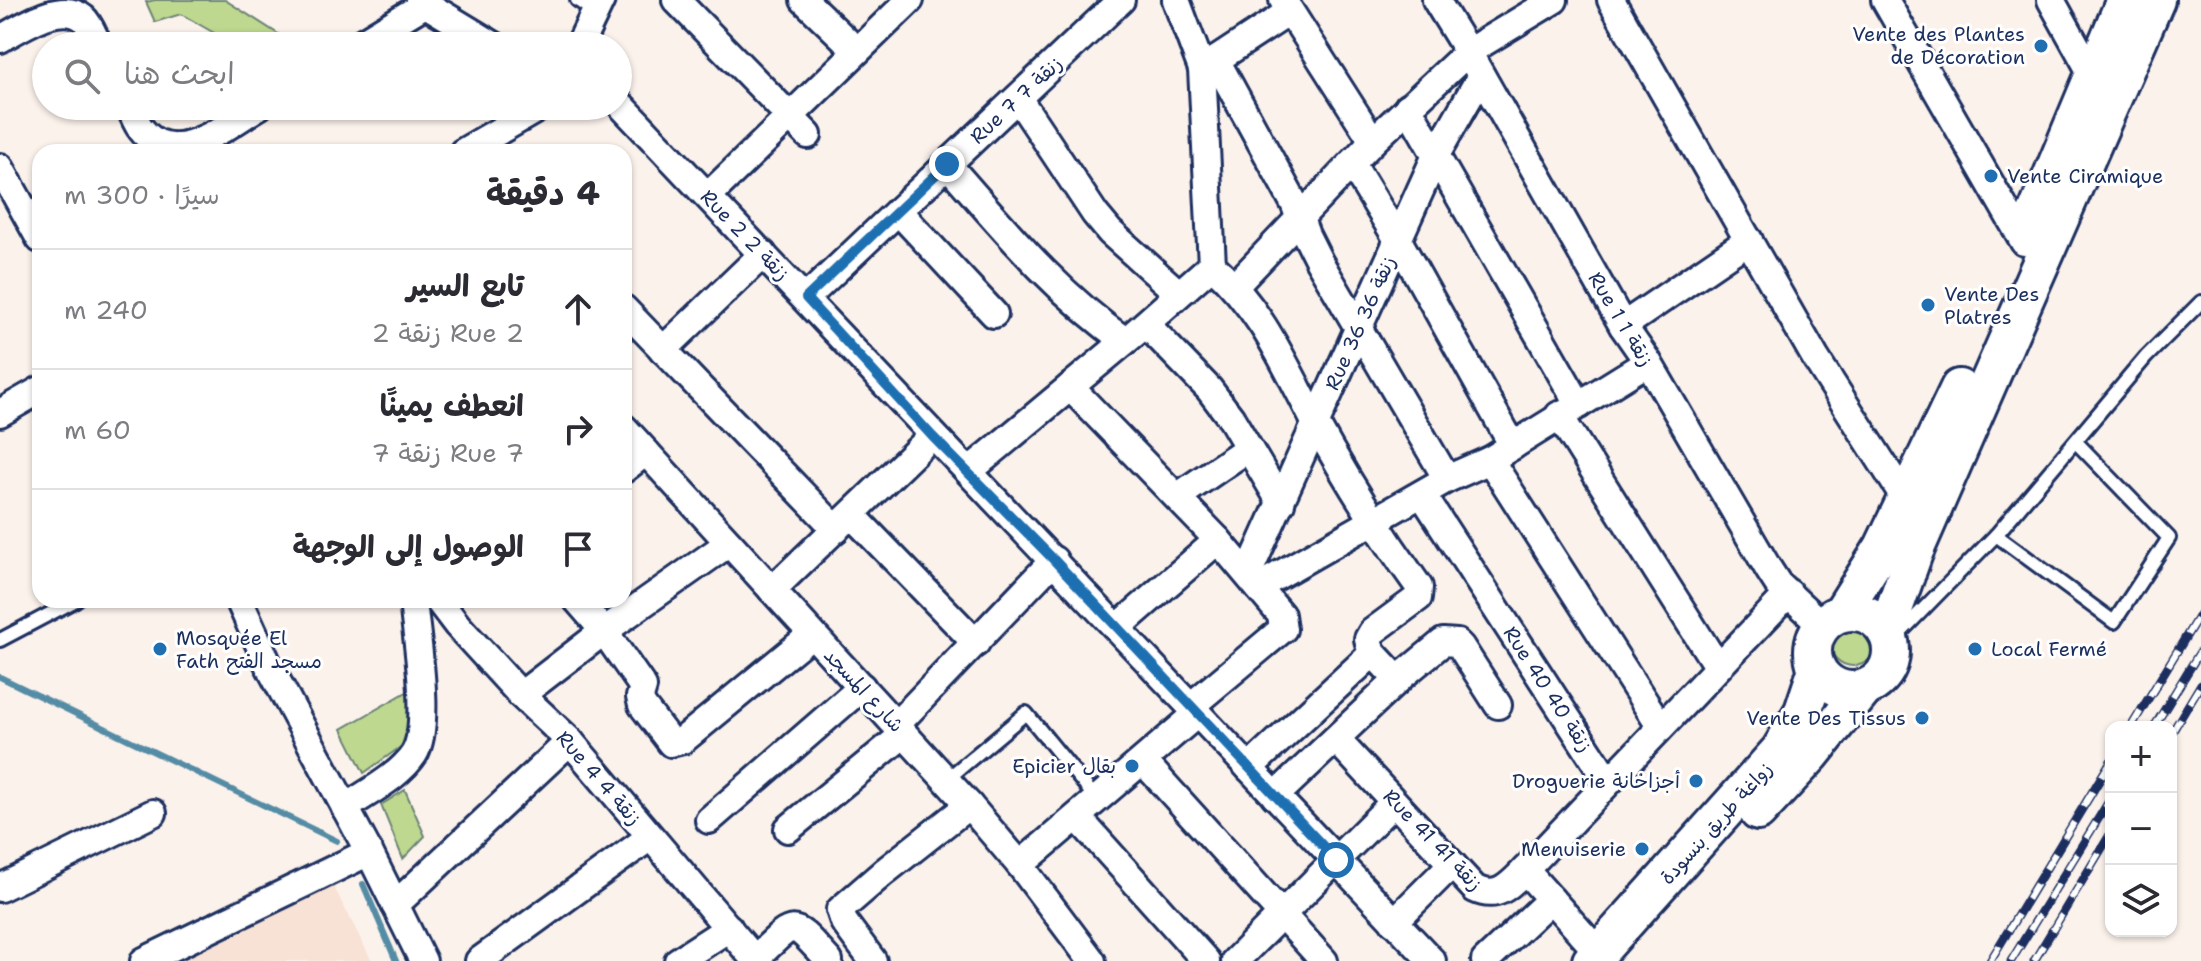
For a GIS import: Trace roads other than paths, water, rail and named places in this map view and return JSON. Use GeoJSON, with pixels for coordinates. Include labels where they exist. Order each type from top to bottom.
{"type":"FeatureCollection","features":[{"type":"Feature","properties":{"kind":"main road"},"geometry":{"type":"LineString","coordinates":[[2125,0],[1946,419],[1883,547],[1813,643],[1817,669],[1825,680],[1837,687],[1851,690],[1865,688],[1881,677],[1888,667],[1888,637],[1919,541],[2156,0]]}},
{"type":"Feature","properties":{"kind":"main road"},"geometry":{"type":"LineString","coordinates":[[1832,619],[1868,615],[1878,622],[1888,637]]}},
{"type":"Feature","properties":{"kind":"main road","name":"زواغة طريق بنسودة"},"geometry":{"type":"LineString","coordinates":[[1604,958],[1780,750],[1803,711],[1817,669]]}},
{"type":"Feature","properties":{"kind":"main road","name":"زواغة طريق بنسودة"},"geometry":{"type":"LineString","coordinates":[[1604,958],[1811,755],[1865,688]]}},
{"type":"Feature","properties":{"kind":"street"},"geometry":{"type":"LineString","coordinates":[[676,0],[799,126]]}},
{"type":"Feature","properties":{"kind":"street"},"geometry":{"type":"LineString","coordinates":[[804,0],[857,51]]}},
{"type":"Feature","properties":{"kind":"street"},"geometry":{"type":"LineString","coordinates":[[708,196],[799,126],[857,51],[910,0]]}},
{"type":"Feature","properties":{"kind":"street","name":"Rue 7 زنقة 7"},"geometry":{"type":"LineString","coordinates":[[806,298],[1121,0]]}},
{"type":"Feature","properties":{"kind":"street"},"geometry":{"type":"LineString","coordinates":[[1176,0],[1209,64],[1294,203],[1356,328],[1447,479]]}},
{"type":"Feature","properties":{"kind":"street","name":"Rue 1 زنقة 1"},"geometry":{"type":"LineString","coordinates":[[1436,0],[1623,326],[1648,362],[1769,570],[1789,593],[1832,619]]}},
{"type":"Feature","properties":{"kind":"street"},"geometry":{"type":"LineString","coordinates":[[1235,286],[1373,141],[1468,52],[1554,0]]}},
{"type":"Feature","properties":{"kind":"street"},"geometry":{"type":"LineString","coordinates":[[1611,0],[1815,357],[1906,500]]}},
{"type":"Feature","properties":{"kind":"street"},"geometry":{"type":"LineString","coordinates":[[1885,0],[2024,242]]}},
{"type":"Feature","properties":{"kind":"street"},"geometry":{"type":"LineString","coordinates":[[2051,0],[2093,76]]}},
{"type":"Feature","properties":{"kind":"street"},"geometry":{"type":"LineString","coordinates":[[377,32],[422,2],[472,32]]}},
{"type":"Feature","properties":{"kind":"street"},"geometry":{"type":"LineString","coordinates":[[583,32],[591,4]]}},
{"type":"Feature","properties":{"kind":"street"},"geometry":{"type":"LineString","coordinates":[[1209,64],[1286,6],[1373,141]]}},
{"type":"Feature","properties":{"kind":"street"},"geometry":{"type":"LineString","coordinates":[[0,39],[59,12],[75,14],[85,20],[91,32]]}},
{"type":"Feature","properties":{"kind":"street"},"geometry":{"type":"LineString","coordinates":[[1209,64],[1212,265],[1235,286],[1265,326],[1315,423],[1373,521],[1419,587],[1421,592],[1412,603],[1372,632],[1368,639],[1373,653],[1398,680]]}},
{"type":"Feature","properties":{"kind":"street","name":"Rue 36 زنقة 36"},"geometry":{"type":"LineString","coordinates":[[1253,581],[1281,503],[1356,328],[1437,153],[1481,76]]}},
{"type":"Feature","properties":{"kind":"street"},"geometry":{"type":"LineString","coordinates":[[1018,98],[1095,214],[1110,232],[1178,293]]}},
{"type":"Feature","properties":{"kind":"street"},"geometry":{"type":"LineString","coordinates":[[1408,107],[1437,153],[1569,410],[1717,666]]}},
{"type":"Feature","properties":{"kind":"street","name":"Rue 2 زنقة 2"},"geometry":{"type":"LineString","coordinates":[[632,117],[1432,961]]}},
{"type":"Feature","properties":{"kind":"street"},"geometry":{"type":"LineString","coordinates":[[136,120],[141,130],[160,144]]}},
{"type":"Feature","properties":{"kind":"street"},"geometry":{"type":"LineString","coordinates":[[211,144],[241,120]]}},
{"type":"Feature","properties":{"kind":"street"},"geometry":{"type":"LineString","coordinates":[[481,144],[519,120]]}},
{"type":"Feature","properties":{"kind":"street"},"geometry":{"type":"LineString","coordinates":[[947,164],[1057,286],[1125,341]]}},
{"type":"Feature","properties":{"kind":"street"},"geometry":{"type":"LineString","coordinates":[[1352,164],[1513,446]]}},
{"type":"Feature","properties":{"kind":"street"},"geometry":{"type":"LineString","coordinates":[[0,167],[32,225]]}},
{"type":"Feature","properties":{"kind":"street"},"geometry":{"type":"LineString","coordinates":[[898,211],[994,314]]}},
{"type":"Feature","properties":{"kind":"street"},"geometry":{"type":"LineString","coordinates":[[1623,326],[1749,240]]}},
{"type":"Feature","properties":{"kind":"street"},"geometry":{"type":"LineString","coordinates":[[663,350],[763,254]]}},
{"type":"Feature","properties":{"kind":"street"},"geometry":{"type":"LineString","coordinates":[[969,471],[1212,265]]}},
{"type":"Feature","properties":{"kind":"street"},"geometry":{"type":"LineString","coordinates":[[632,317],[844,522],[976,643]]}},
{"type":"Feature","properties":{"kind":"street"},"geometry":{"type":"LineString","coordinates":[[1146,324],[1209,389],[1231,418],[1281,503]]}},
{"type":"Feature","properties":{"kind":"street"},"geometry":{"type":"LineString","coordinates":[[1253,581],[1373,521],[1447,479],[1490,460],[1648,362]]}},
{"type":"Feature","properties":{"kind":"street"},"geometry":{"type":"LineString","coordinates":[[1020,865],[1144,762],[1194,710],[1283,629],[1281,615],[1218,540],[1070,387]]}},
{"type":"Feature","properties":{"kind":"street"},"geometry":{"type":"LineString","coordinates":[[0,413],[32,395]]}},
{"type":"Feature","properties":{"kind":"street"},"geometry":{"type":"LineString","coordinates":[[772,590],[932,436]]}},
{"type":"Feature","properties":{"kind":"street","name":"شارع المسجد"},"geometry":{"type":"LineString","coordinates":[[632,437],[969,805],[1020,865],[1092,961]]}},
{"type":"Feature","properties":{"kind":"street"},"geometry":{"type":"LineString","coordinates":[[1177,497],[1247,449]]}},
{"type":"Feature","properties":{"kind":"street"},"geometry":{"type":"LineString","coordinates":[[632,463],[646,452]]}},
{"type":"Feature","properties":{"kind":"street"},"geometry":{"type":"LineString","coordinates":[[1490,460],[1660,726]]}},
{"type":"Feature","properties":{"kind":"street","name":"Rue 40 زنقة 40"},"geometry":{"type":"LineString","coordinates":[[1422,494],[1608,781]]}},
{"type":"Feature","properties":{"kind":"street"},"geometry":{"type":"LineString","coordinates":[[1117,628],[1218,540]]}},
{"type":"Feature","properties":{"kind":"street"},"geometry":{"type":"LineString","coordinates":[[521,695],[604,631],[729,543]]}},
{"type":"Feature","properties":{"kind":"street"},"geometry":{"type":"LineString","coordinates":[[788,829],[900,729],[1054,560]]}},
{"type":"Feature","properties":{"kind":"street"},"geometry":{"type":"LineString","coordinates":[[1604,958],[1525,870],[1789,593]]}},
{"type":"Feature","properties":{"kind":"street"},"geometry":{"type":"LineString","coordinates":[[243,608],[268,664],[369,852],[423,961]]}},
{"type":"Feature","properties":{"kind":"street"},"geometry":{"type":"LineString","coordinates":[[345,808],[396,772],[413,756],[420,740],[420,671],[414,608]]}},
{"type":"Feature","properties":{"kind":"street","name":"Rue 4 زنقة 4"},"geometry":{"type":"LineString","coordinates":[[444,608],[521,695],[570,741],[755,960]]}},
{"type":"Feature","properties":{"kind":"street"},"geometry":{"type":"LineString","coordinates":[[584,608],[643,687],[640,697],[642,705],[671,743],[676,743],[812,634]]}},
{"type":"Feature","properties":{"kind":"street"},"geometry":{"type":"LineString","coordinates":[[1275,796],[1443,642],[1450,641],[1461,647],[1498,705]]}},
{"type":"Feature","properties":{"kind":"street"},"geometry":{"type":"LineString","coordinates":[[1249,768],[1373,653]]}},
{"type":"Feature","properties":{"kind":"street"},"geometry":{"type":"LineString","coordinates":[[709,820],[862,687]]}},
{"type":"Feature","properties":{"kind":"street","name":"Rue 41 زنقة 41"},"geometry":{"type":"LineString","coordinates":[[1336,739],[1475,889],[1485,894],[1504,890],[1525,870]]}},
{"type":"Feature","properties":{"kind":"street"},"geometry":{"type":"LineString","coordinates":[[395,905],[570,741]]}},
{"type":"Feature","properties":{"kind":"street"},"geometry":{"type":"LineString","coordinates":[[1144,762],[1324,961]]}},
{"type":"Feature","properties":{"kind":"street"},"geometry":{"type":"LineString","coordinates":[[1235,961],[1394,802]]}},
{"type":"Feature","properties":{"kind":"street"},"geometry":{"type":"LineString","coordinates":[[873,961],[844,922],[840,910],[969,805]]}},
{"type":"Feature","properties":{"kind":"street"},"geometry":{"type":"LineString","coordinates":[[0,888],[153,813]]}},
{"type":"Feature","properties":{"kind":"street"},"geometry":{"type":"LineString","coordinates":[[1078,818],[1206,961]]}},
{"type":"Feature","properties":{"kind":"street"},"geometry":{"type":"LineString","coordinates":[[479,961],[650,837]]}},
{"type":"Feature","properties":{"kind":"street"},"geometry":{"type":"LineString","coordinates":[[144,961],[369,852]]}},
{"type":"Feature","properties":{"kind":"street"},"geometry":{"type":"LineString","coordinates":[[1394,922],[1452,864]]}},
{"type":"Feature","properties":{"kind":"street"},"geometry":{"type":"LineString","coordinates":[[1485,961],[1551,899]]}},
{"type":"Feature","properties":{"kind":"street"},"geometry":{"type":"LineString","coordinates":[[678,961],[729,928]]}},
{"type":"Feature","properties":{"kind":"street"},"geometry":{"type":"LineString","coordinates":[[755,960],[781,934],[797,929],[829,961]]}},
{"type":"Feature","properties":{"kind":"lane"},"geometry":{"type":"LineString","coordinates":[[1888,637],[1996,535],[2146,357],[2201,302]]}},
{"type":"Feature","properties":{"kind":"lane"},"geometry":{"type":"LineString","coordinates":[[1996,535],[2114,622],[2169,538],[2076,442]]}},
{"type":"Feature","properties":{"kind":"lane"},"geometry":{"type":"LineString","coordinates":[[0,640],[61,608]]}},
{"type":"Feature","properties":{"kind":"lane"},"geometry":{"type":"LineString","coordinates":[[946,780],[1026,713],[1098,801]]}},
{"type":"Feature","properties":{"kind":"waterway"},"geometry":{"type":"LineString","coordinates":[[0,677],[337,841]]}},
{"type":"Feature","properties":{"kind":"waterway"},"geometry":{"type":"LineString","coordinates":[[363,884],[396,961]]}},
{"type":"Feature","properties":{"kind":"railway"},"geometry":{"type":"LineString","coordinates":[[2135,721],[2201,612]]}},
{"type":"Feature","properties":{"kind":"railway"},"geometry":{"type":"LineString","coordinates":[[2158,721],[2201,650]]}},
{"type":"Feature","properties":{"kind":"railway"},"geometry":{"type":"LineString","coordinates":[[2177,724],[2201,684]]}},
{"type":"Feature","properties":{"kind":"railway"},"geometry":{"type":"LineString","coordinates":[[1990,961],[2105,771]]}},
{"type":"Feature","properties":{"kind":"railway"},"geometry":{"type":"LineString","coordinates":[[2011,961],[2105,808]]}},
{"type":"Feature","properties":{"kind":"railway"},"geometry":{"type":"LineString","coordinates":[[2034,961],[2105,843]]}},
{"type":"Feature","properties":{"kind":"place","name":"Vente des Plantes de Décoration"},"geometry":{"type":"Point","coordinates":[2041,46]}},
{"type":"Feature","properties":{"kind":"place","name":"Vente Ciramique"},"geometry":{"type":"Point","coordinates":[1991,176]}},
{"type":"Feature","properties":{"kind":"place","name":"Vente Des Platres"},"geometry":{"type":"Point","coordinates":[1928,305]}},
{"type":"Feature","properties":{"kind":"place","name":"Mosquée El Fath مسجد الفتح"},"geometry":{"type":"Point","coordinates":[160,649]}},
{"type":"Feature","properties":{"kind":"place","name":"Local Fermé"},"geometry":{"type":"Point","coordinates":[1975,649]}},
{"type":"Feature","properties":{"kind":"place","name":"Vente Des Tissus"},"geometry":{"type":"Point","coordinates":[1922,718]}},
{"type":"Feature","properties":{"kind":"place","name":"Epicier بقال"},"geometry":{"type":"Point","coordinates":[1132,766]}},
{"type":"Feature","properties":{"kind":"place","name":"Droguerie أجزاخانة"},"geometry":{"type":"Point","coordinates":[1696,781]}},
{"type":"Feature","properties":{"kind":"place","name":"Menuiserie"},"geometry":{"type":"Point","coordinates":[1642,849]}}]}
